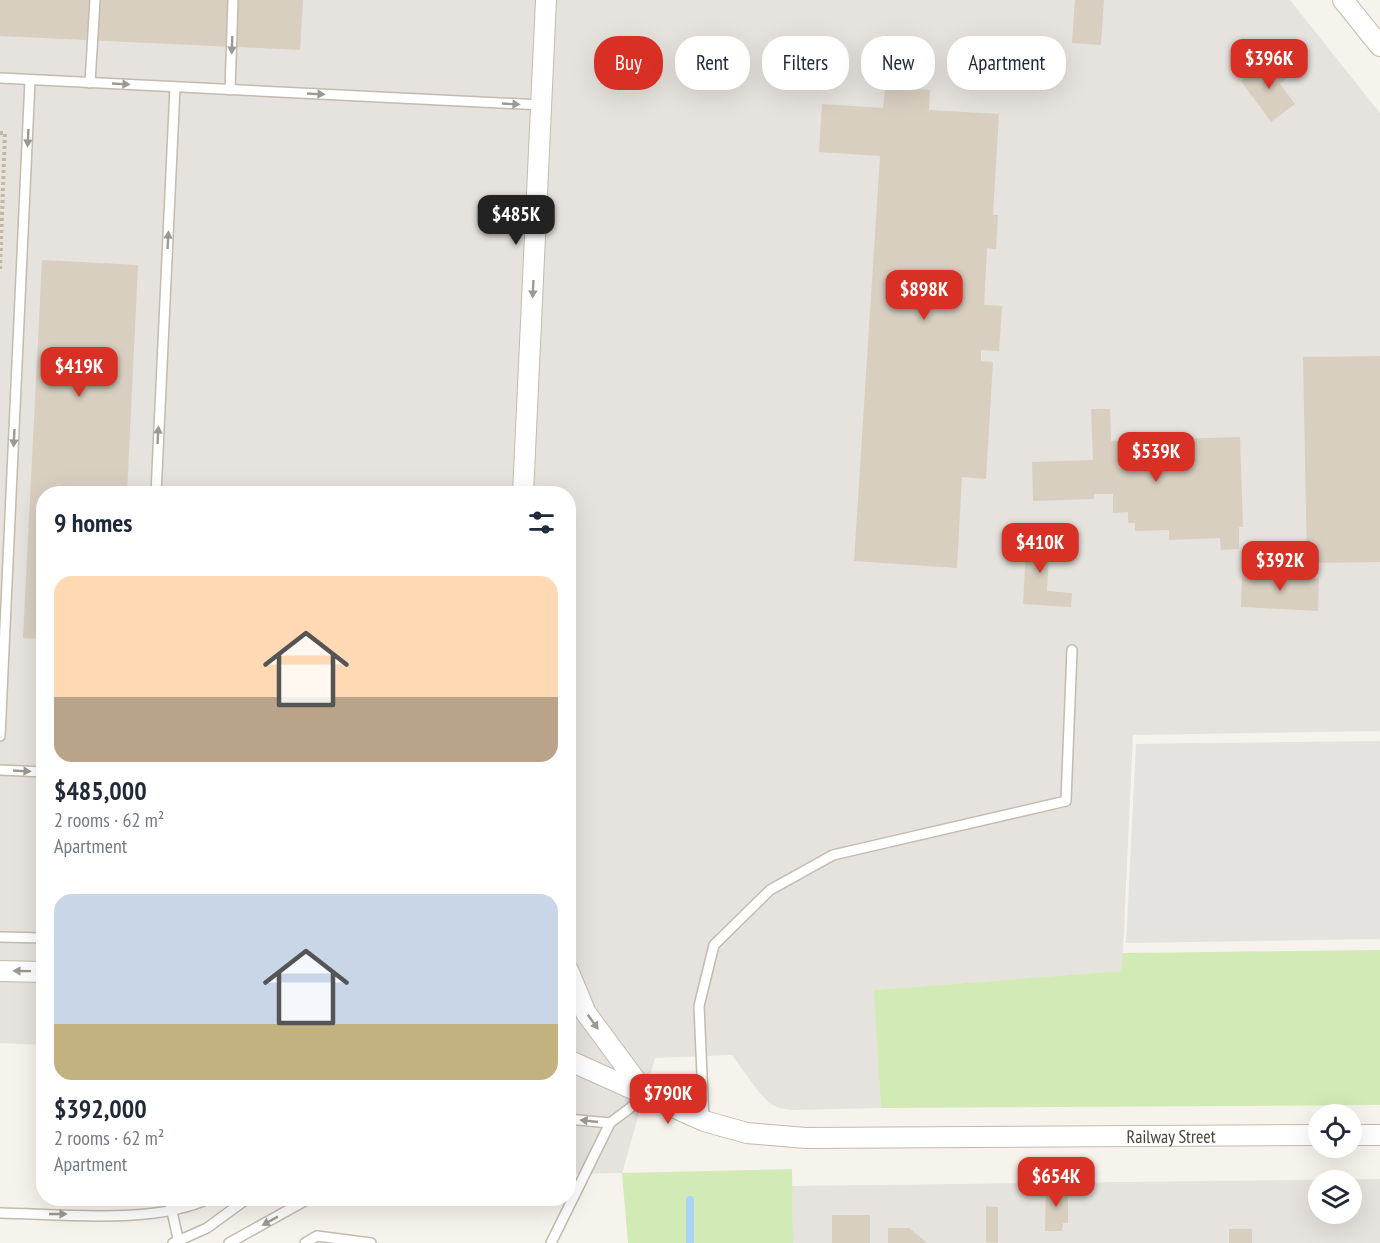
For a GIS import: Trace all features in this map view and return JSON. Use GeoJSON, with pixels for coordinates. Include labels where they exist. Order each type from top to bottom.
{"type":"FeatureCollection","features":[{"type":"Feature","properties":{"kind":"street"},"geometry":{"type":"LineString","coordinates":[[523,486],[546,0]]}},
{"type":"Feature","properties":{"kind":"street"},"geometry":{"type":"LineString","coordinates":[[1343,0],[1380,46]]}},
{"type":"Feature","properties":{"kind":"street"},"geometry":{"type":"LineString","coordinates":[[0,971],[36,972]]}},
{"type":"Feature","properties":{"kind":"street"},"geometry":{"type":"LineString","coordinates":[[576,989],[586,1013],[646,1096]]}},
{"type":"Feature","properties":{"kind":"street","name":"Railway Street"},"geometry":{"type":"LineString","coordinates":[[576,1064],[704,1121],[747,1133],[806,1138],[1308,1135]]}},
{"type":"Feature","properties":{"kind":"street"},"geometry":{"type":"LineString","coordinates":[[1362,1135],[1380,1135]]}},
{"type":"Feature","properties":{"kind":"lane"},"geometry":{"type":"LineString","coordinates":[[90,83],[95,0]]}},
{"type":"Feature","properties":{"kind":"lane"},"geometry":{"type":"LineString","coordinates":[[230,90],[233,0]]}},
{"type":"Feature","properties":{"kind":"lane"},"geometry":{"type":"LineString","coordinates":[[0,78],[541,105]]}},
{"type":"Feature","properties":{"kind":"lane"},"geometry":{"type":"LineString","coordinates":[[0,736],[30,80]]}},
{"type":"Feature","properties":{"kind":"lane"},"geometry":{"type":"LineString","coordinates":[[156,486],[175,87]]}},
{"type":"Feature","properties":{"kind":"lane"},"geometry":{"type":"LineString","coordinates":[[704,1121],[699,1006],[714,945],[770,890],[833,855],[1066,801],[1072,650]]}},
{"type":"Feature","properties":{"kind":"lane"},"geometry":{"type":"LineString","coordinates":[[0,770],[36,772]]}},
{"type":"Feature","properties":{"kind":"lane"},"geometry":{"type":"LineString","coordinates":[[0,937],[36,938]]}},
{"type":"Feature","properties":{"kind":"lane"},"geometry":{"type":"LineString","coordinates":[[576,1192],[610,1123],[646,1096]]}},
{"type":"Feature","properties":{"kind":"lane"},"geometry":{"type":"LineString","coordinates":[[576,1120],[610,1123]]}},
{"type":"Feature","properties":{"kind":"lane"},"geometry":{"type":"LineString","coordinates":[[171,1206],[177,1243],[207,1228],[237,1206]]}},
{"type":"Feature","properties":{"kind":"lane"},"geometry":{"type":"LineString","coordinates":[[0,1214],[132,1214],[172,1212],[195,1206]]}},
{"type":"Feature","properties":{"kind":"lane"},"geometry":{"type":"LineString","coordinates":[[229,1243],[296,1206]]}},
{"type":"Feature","properties":{"kind":"lane"},"geometry":{"type":"LineString","coordinates":[[551,1243],[569,1206]]}},
{"type":"Feature","properties":{"kind":"lane"},"geometry":{"type":"LineString","coordinates":[[304,1243],[317,1236],[371,1243]]}},
{"type":"Feature","properties":{"kind":"path"},"geometry":{"type":"LineString","coordinates":[[0,133],[5,133],[0,269]]}},
{"type":"Feature","properties":{"kind":"shaded area"},"geometry":{"type":"Polygon","coordinates":[[[0,0],[1290,0],[1380,113],[1380,731],[1133,735],[1122,971],[875,990],[881,1108],[792,1110],[779,1108],[769,1103],[758,1091],[732,1055],[655,1058],[622,1173],[576,1174],[576,486],[36,486],[36,1045],[0,1043],[0,0]]]}},
{"type":"Feature","properties":{"kind":"shaded area"},"geometry":{"type":"Polygon","coordinates":[[[1380,741],[1380,939],[1126,943],[1136,744],[1380,741]]]}},
{"type":"Feature","properties":{"kind":"shaded area"},"geometry":{"type":"Polygon","coordinates":[[[1362,1179],[1380,1179],[1380,1243],[793,1243],[792,1186],[1308,1180],[1308,1224],[1362,1224],[1362,1179]]]}},
{"type":"Feature","properties":{"kind":"green space"},"geometry":{"type":"Polygon","coordinates":[[[1380,950],[1380,1105],[881,1108],[874,990],[1121,971],[1123,953],[1380,950]]]}},
{"type":"Feature","properties":{"kind":"green space"},"geometry":{"type":"Polygon","coordinates":[[[792,1169],[793,1243],[628,1243],[622,1173],[792,1169]]]}},
{"type":"Feature","properties":{"kind":"building"},"geometry":{"type":"Polygon","coordinates":[[[0,0],[303,0],[300,50],[0,36],[0,0]]]}},
{"type":"Feature","properties":{"kind":"building"},"geometry":{"type":"Polygon","coordinates":[[[1075,0],[1104,0],[1101,45],[1072,43],[1075,0]]]}},
{"type":"Feature","properties":{"kind":"building"},"geometry":{"type":"Polygon","coordinates":[[[1272,58],[1287,78],[1280,84],[1295,104],[1271,122],[1241,81],[1272,58]]]}},
{"type":"Feature","properties":{"kind":"building"},"geometry":{"type":"Polygon","coordinates":[[[885,90],[930,90],[929,110],[999,114],[993,215],[998,215],[996,249],[987,248],[984,305],[1002,306],[999,351],[981,350],[981,361],[993,362],[986,479],[962,477],[957,568],[854,561],[880,156],[819,152],[822,104],[883,108],[885,90]]]}},
{"type":"Feature","properties":{"kind":"building"},"geometry":{"type":"Polygon","coordinates":[[[42,260],[138,265],[127,486],[36,486],[36,639],[23,638],[42,260]]]}},
{"type":"Feature","properties":{"kind":"building"},"geometry":{"type":"Polygon","coordinates":[[[1380,356],[1380,562],[1307,563],[1303,357],[1380,356]]]}},
{"type":"Feature","properties":{"kind":"building"},"geometry":{"type":"Polygon","coordinates":[[[1091,409],[1110,409],[1111,441],[1240,437],[1243,527],[1239,527],[1239,549],[1221,550],[1220,538],[1169,540],[1169,530],[1135,531],[1135,523],[1128,523],[1128,512],[1113,513],[1113,494],[1094,494],[1094,499],[1033,501],[1032,462],[1093,460],[1091,409]]]}},
{"type":"Feature","properties":{"kind":"building"},"geometry":{"type":"Polygon","coordinates":[[[1027,532],[1050,534],[1047,591],[1072,593],[1071,607],[1023,604],[1027,532]]]}},
{"type":"Feature","properties":{"kind":"building"},"geometry":{"type":"Polygon","coordinates":[[[1242,574],[1319,578],[1318,611],[1241,607],[1242,574]]]}},
{"type":"Feature","properties":{"kind":"building"},"geometry":{"type":"Polygon","coordinates":[[[1046,1185],[1068,1186],[1068,1223],[1063,1223],[1062,1231],[1045,1231],[1046,1185]]]}},
{"type":"Feature","properties":{"kind":"building"},"geometry":{"type":"Polygon","coordinates":[[[986,1206],[998,1207],[998,1243],[986,1242],[986,1206]]]}},
{"type":"Feature","properties":{"kind":"building"},"geometry":{"type":"Polygon","coordinates":[[[832,1215],[870,1215],[870,1243],[832,1243],[832,1215]]]}},
{"type":"Feature","properties":{"kind":"building"},"geometry":{"type":"Polygon","coordinates":[[[888,1228],[909,1228],[927,1243],[888,1243],[888,1228]]]}},
{"type":"Feature","properties":{"kind":"building"},"geometry":{"type":"Polygon","coordinates":[[[1229,1229],[1252,1229],[1252,1243],[1229,1243],[1229,1229]]]}},
{"type":"Feature","properties":{"kind":"waterway"},"geometry":{"type":"LineString","coordinates":[[690,1200],[690,1243]]}}]}
